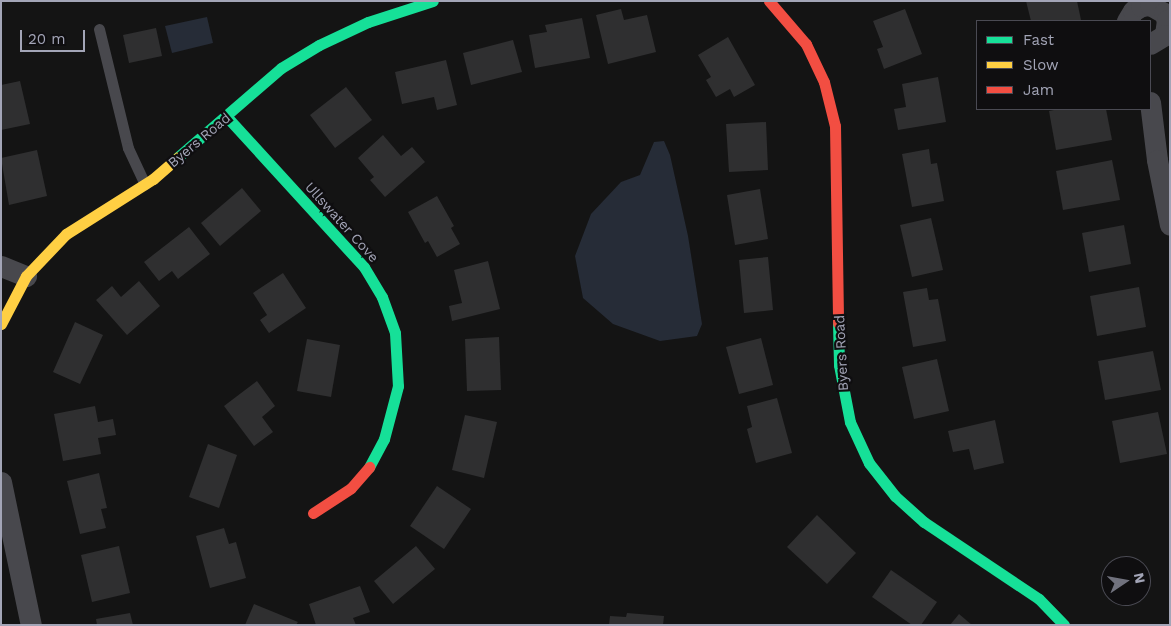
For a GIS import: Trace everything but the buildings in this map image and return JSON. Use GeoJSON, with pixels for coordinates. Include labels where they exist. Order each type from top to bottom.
{"type":"FeatureCollection","features":[{"type":"Feature","properties":{"kind":"street","name":"Byers Road"},"geometry":{"type":"LineString","coordinates":[[1,324],[26,276],[66,234],[145,184],[227,117],[282,68],[319,45],[368,22],[433,1]]}},
{"type":"Feature","properties":{"kind":"street","name":"Byers Road"},"geometry":{"type":"LineString","coordinates":[[769,1],[806,44],[824,82],[835,126],[839,365],[842,394],[869,463],[902,503],[924,522],[1039,599],[1064,625]]}},
{"type":"Feature","properties":{"kind":"street"},"geometry":{"type":"LineString","coordinates":[[1136,9],[1158,8],[1168,19],[1162,39],[1151,44]]}},
{"type":"Feature","properties":{"kind":"street"},"geometry":{"type":"LineString","coordinates":[[1151,110],[1156,160],[1170,224]]}},
{"type":"Feature","properties":{"kind":"street","name":"Ullswater Cove"},"geometry":{"type":"LineString","coordinates":[[227,117],[364,267],[382,297],[395,333],[398,386],[384,439],[370,465],[351,488],[313,513]]}},
{"type":"Feature","properties":{"kind":"street"},"geometry":{"type":"LineString","coordinates":[[1,266],[26,276]]}},
{"type":"Feature","properties":{"kind":"street"},"geometry":{"type":"LineString","coordinates":[[1,482],[31,625]]}},
{"type":"Feature","properties":{"kind":"lane"},"geometry":{"type":"LineString","coordinates":[[99,29],[128,148],[145,184]]}},
{"type":"Feature","properties":{"kind":"shaded area"},"geometry":{"type":"Polygon","coordinates":[[[207,17],[213,43],[172,53],[165,26],[207,17]]]}},
{"type":"Feature","properties":{"kind":"shaded area"},"geometry":{"type":"Polygon","coordinates":[[[664,141],[670,155],[688,236],[702,324],[697,336],[660,341],[613,324],[583,298],[575,256],[591,214],[621,182],[640,175],[654,142],[664,141]]]}},
{"type":"Feature","properties":{"kind":"traffic: fast"},"geometry":{"type":"LineString","coordinates":[[178,157],[281,68],[319,45],[368,22],[433,1]]}},
{"type":"Feature","properties":{"kind":"traffic: fast"},"geometry":{"type":"LineString","coordinates":[[227,117],[364,267],[382,297],[395,333],[398,386],[384,439],[369,467]]}},
{"type":"Feature","properties":{"kind":"traffic: fast"},"geometry":{"type":"LineString","coordinates":[[838,323],[839,365],[850,422],[869,463],[895,496],[924,522],[1039,599],[1064,625]]}},
{"type":"Feature","properties":{"kind":"traffic: slow"},"geometry":{"type":"LineString","coordinates":[[1,324],[26,276],[66,234],[153,179],[178,157]]}},
{"type":"Feature","properties":{"kind":"traffic: jam"},"geometry":{"type":"LineString","coordinates":[[769,1],[806,44],[824,82],[835,126],[838,323]]}},
{"type":"Feature","properties":{"kind":"traffic: jam"},"geometry":{"type":"LineString","coordinates":[[313,513],[351,488],[369,467]]}}]}
